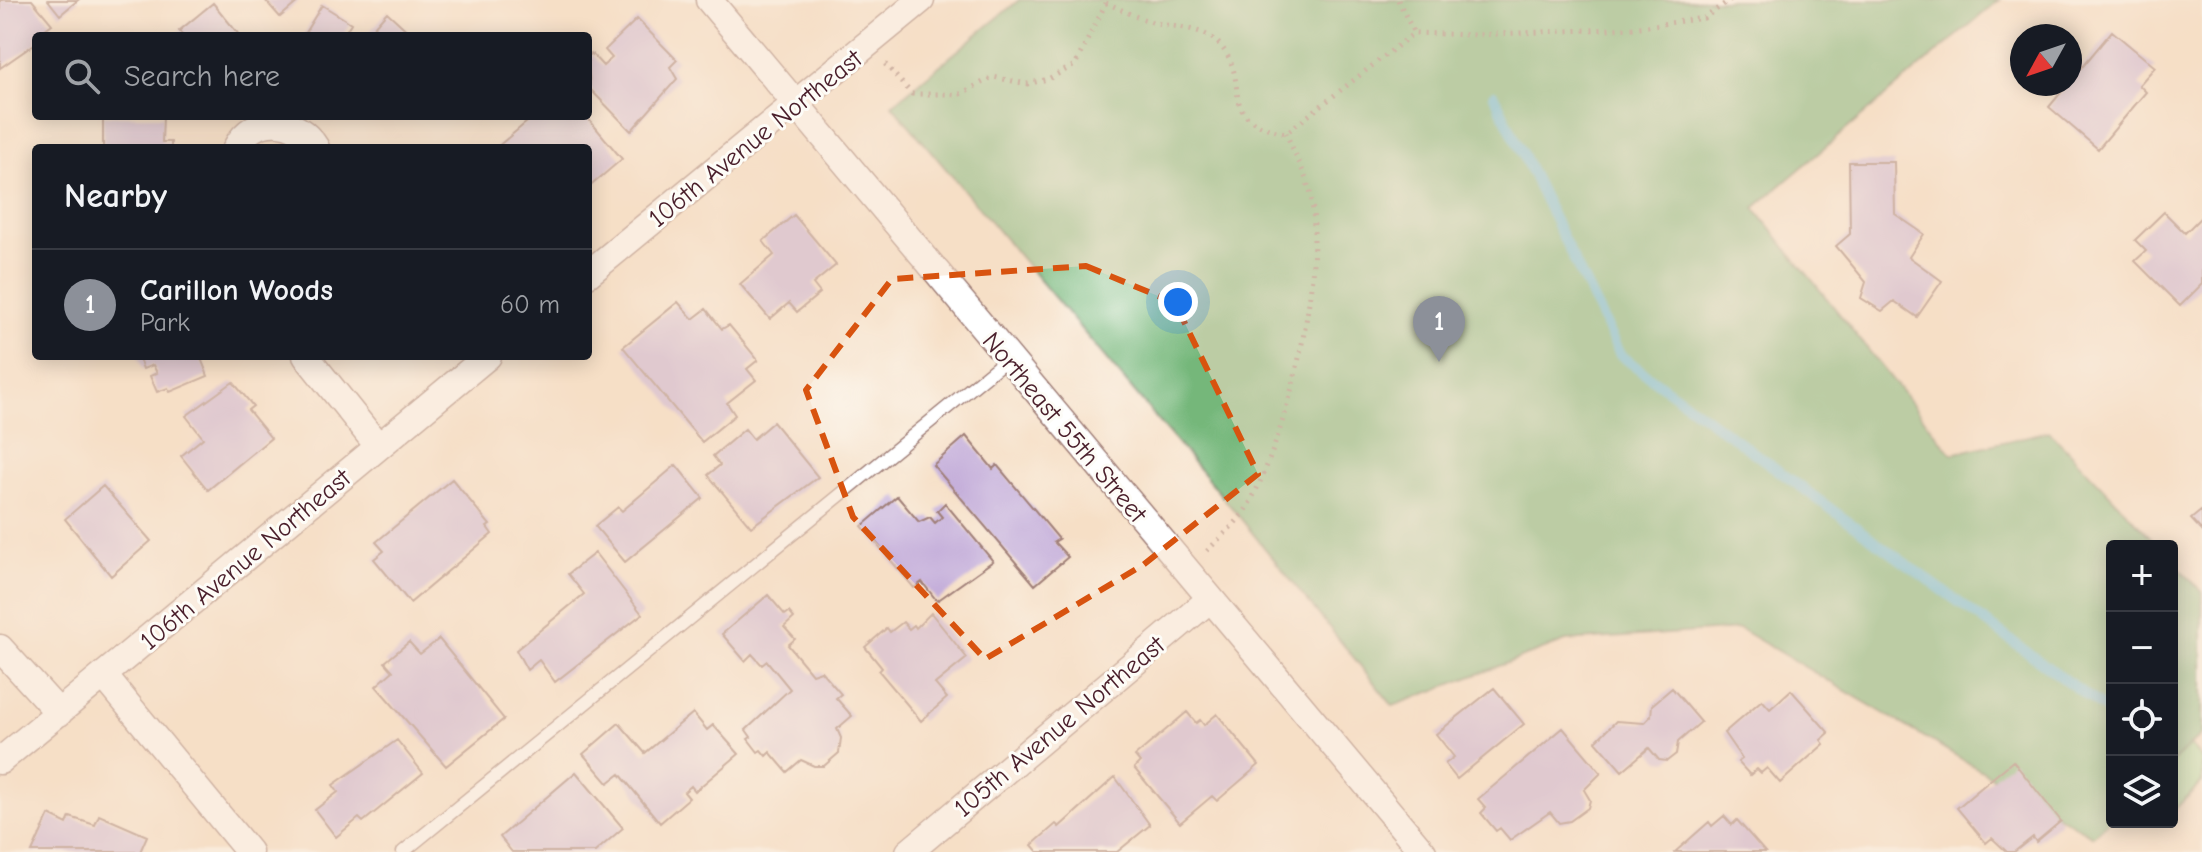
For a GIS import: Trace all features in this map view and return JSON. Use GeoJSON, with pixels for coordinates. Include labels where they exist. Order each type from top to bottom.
{"type":"FeatureCollection","features":[{"type":"Feature","properties":{"kind":"street","name":"Northeast 55th Street"},"geometry":{"type":"LineString","coordinates":[[709,0],[1423,852]]}},
{"type":"Feature","properties":{"kind":"street","name":"106th Avenue Northeast"},"geometry":{"type":"LineString","coordinates":[[592,271],[921,0]]}},
{"type":"Feature","properties":{"kind":"street"},"geometry":{"type":"LineString","coordinates":[[239,144],[246,133],[271,122],[299,128],[313,144]]}},
{"type":"Feature","properties":{"kind":"street"},"geometry":{"type":"LineString","coordinates":[[309,360],[378,446]]}},
{"type":"Feature","properties":{"kind":"street","name":"106th Avenue Northeast"},"geometry":{"type":"LineString","coordinates":[[0,761],[105,677],[483,360]]}},
{"type":"Feature","properties":{"kind":"street","name":"105th Avenue Northeast"},"geometry":{"type":"LineString","coordinates":[[909,852],[1209,600]]}},
{"type":"Feature","properties":{"kind":"street"},"geometry":{"type":"LineString","coordinates":[[0,648],[59,713]]}},
{"type":"Feature","properties":{"kind":"street"},"geometry":{"type":"LineString","coordinates":[[105,677],[249,852]]}},
{"type":"Feature","properties":{"kind":"lane"},"geometry":{"type":"LineString","coordinates":[[403,852],[1008,358]]}},
{"type":"Feature","properties":{"kind":"path"},"geometry":{"type":"LineString","coordinates":[[1398,0],[1414,33]]}},
{"type":"Feature","properties":{"kind":"path"},"geometry":{"type":"LineString","coordinates":[[869,45],[912,94],[960,94],[993,77],[1027,84],[1048,79],[1075,65],[1107,1],[1147,21],[1203,32],[1219,44],[1231,62],[1237,102],[1247,119],[1261,129],[1286,133],[1414,33],[1474,35],[1633,28],[1704,18],[1730,0]]}},
{"type":"Feature","properties":{"kind":"path"},"geometry":{"type":"LineString","coordinates":[[1188,573],[1247,507],[1271,451],[1300,351],[1314,278],[1311,195],[1286,133]]}},
{"type":"Feature","properties":{"kind":"highlighted area"},"geometry":{"type":"Polygon","coordinates":[[[1086,266],[1175,303],[1258,474],[1143,565],[985,659],[853,517],[806,390],[892,279],[1086,266]]]}},
{"type":"Feature","properties":{"kind":"green space"},"geometry":{"type":"Polygon","coordinates":[[[1019,0],[1999,0],[1754,208],[1952,454],[2049,431],[2153,540],[2106,540],[2106,824],[2093,836],[1740,629],[1566,641],[1393,706],[1233,509],[892,105],[1019,0]]]}},
{"type":"Feature","properties":{"kind":"green space"},"geometry":{"type":"Polygon","coordinates":[[[2178,566],[2202,592],[2202,734],[2178,756],[2178,566]]]}},
{"type":"Feature","properties":{"kind":"green space"},"geometry":{"type":"Polygon","coordinates":[[[2178,732],[2202,759],[2202,782],[2178,806],[2178,732]]]}},
{"type":"Feature","properties":{"kind":"building"},"geometry":{"type":"Polygon","coordinates":[[[0,0],[32,0],[52,24],[41,32],[32,32],[32,46],[0,68],[0,0]]]}},
{"type":"Feature","properties":{"kind":"building"},"geometry":{"type":"Polygon","coordinates":[[[48,0],[78,0],[60,15],[48,0]]]}},
{"type":"Feature","properties":{"kind":"building"},"geometry":{"type":"Polygon","coordinates":[[[265,0],[300,0],[280,17],[265,0]]]}},
{"type":"Feature","properties":{"kind":"building"},"geometry":{"type":"Polygon","coordinates":[[[213,3],[237,32],[180,32],[213,3]]]}},
{"type":"Feature","properties":{"kind":"building"},"geometry":{"type":"Polygon","coordinates":[[[322,5],[351,23],[345,32],[305,32],[322,5]]]}},
{"type":"Feature","properties":{"kind":"building"},"geometry":{"type":"Polygon","coordinates":[[[387,12],[409,32],[370,32],[387,12]]]}},
{"type":"Feature","properties":{"kind":"building"},"geometry":{"type":"Polygon","coordinates":[[[637,19],[677,60],[670,67],[677,79],[631,131],[592,91],[592,54],[603,66],[612,58],[605,50],[637,19]]]}},
{"type":"Feature","properties":{"kind":"building"},"geometry":{"type":"Polygon","coordinates":[[[2112,31],[2155,67],[2139,85],[2146,92],[2098,149],[2049,107],[2058,96],[2082,96],[2082,67],[2112,31]]]}},
{"type":"Feature","properties":{"kind":"building"},"geometry":{"type":"Polygon","coordinates":[[[103,120],[163,120],[162,142],[171,142],[171,144],[103,144],[103,120]]]}},
{"type":"Feature","properties":{"kind":"building"},"geometry":{"type":"Polygon","coordinates":[[[529,120],[589,120],[622,159],[592,185],[592,144],[501,144],[529,120]]]}},
{"type":"Feature","properties":{"kind":"building"},"geometry":{"type":"Polygon","coordinates":[[[1849,162],[1894,162],[1895,214],[1924,234],[1909,257],[1942,281],[1917,317],[1894,301],[1882,311],[1861,298],[1866,282],[1836,246],[1850,234],[1849,162]]]}},
{"type":"Feature","properties":{"kind":"building"},"geometry":{"type":"Polygon","coordinates":[[[2164,212],[2185,233],[2202,216],[2202,284],[2180,306],[2135,261],[2146,251],[2135,240],[2164,212]]]}},
{"type":"Feature","properties":{"kind":"building"},"geometry":{"type":"Polygon","coordinates":[[[794,215],[836,265],[813,284],[820,293],[797,312],[789,303],[770,319],[740,284],[774,255],[763,241],[794,215]]]}},
{"type":"Feature","properties":{"kind":"building"},"geometry":{"type":"Polygon","coordinates":[[[678,302],[693,319],[706,309],[722,329],[729,325],[758,360],[747,369],[756,380],[727,403],[735,415],[702,442],[623,347],[678,302]]]}},
{"type":"Feature","properties":{"kind":"building"},"geometry":{"type":"Polygon","coordinates":[[[140,360],[202,360],[208,376],[170,392],[168,388],[157,392],[150,376],[157,373],[153,365],[143,369],[140,360]]]}},
{"type":"Feature","properties":{"kind":"building"},"geometry":{"type":"Polygon","coordinates":[[[233,382],[253,406],[248,410],[271,438],[208,490],[181,456],[203,438],[186,416],[233,382]]]}},
{"type":"Feature","properties":{"kind":"building"},"geometry":{"type":"Polygon","coordinates":[[[773,422],[818,477],[751,527],[708,475],[720,465],[713,456],[745,429],[753,439],[773,422]]]}},
{"type":"Feature","properties":{"kind":"building"},"geometry":{"type":"Polygon","coordinates":[[[966,436],[993,469],[997,465],[1059,539],[1054,542],[1068,557],[1035,585],[933,465],[966,436]]]}},
{"type":"Feature","properties":{"kind":"building"},"geometry":{"type":"Polygon","coordinates":[[[676,465],[703,498],[625,562],[595,526],[618,507],[622,511],[676,465]]]}},
{"type":"Feature","properties":{"kind":"building"},"geometry":{"type":"Polygon","coordinates":[[[452,479],[490,525],[487,527],[492,534],[410,603],[374,559],[384,551],[376,542],[452,479]]]}},
{"type":"Feature","properties":{"kind":"building"},"geometry":{"type":"Polygon","coordinates":[[[103,486],[151,541],[111,576],[65,519],[103,486]]]}},
{"type":"Feature","properties":{"kind":"building"},"geometry":{"type":"Polygon","coordinates":[[[897,496],[919,522],[930,517],[935,523],[942,517],[937,511],[945,503],[993,561],[937,601],[922,582],[914,588],[862,526],[897,496]]]}},
{"type":"Feature","properties":{"kind":"building"},"geometry":{"type":"Polygon","coordinates":[[[2202,510],[2202,531],[2191,519],[2202,510]]]}},
{"type":"Feature","properties":{"kind":"building"},"geometry":{"type":"Polygon","coordinates":[[[595,553],[642,614],[555,682],[539,660],[527,670],[516,650],[584,594],[568,574],[595,553]]]}},
{"type":"Feature","properties":{"kind":"building"},"geometry":{"type":"Polygon","coordinates":[[[768,595],[785,615],[789,612],[794,618],[784,627],[795,639],[788,645],[812,674],[821,671],[841,694],[836,698],[852,716],[837,729],[841,738],[839,753],[824,766],[814,766],[801,760],[787,772],[770,752],[766,756],[761,750],[758,752],[748,739],[751,737],[746,730],[790,689],[767,661],[762,665],[752,654],[745,661],[722,634],[768,595]]]}},
{"type":"Feature","properties":{"kind":"building"},"geometry":{"type":"Polygon","coordinates":[[[931,613],[967,658],[935,684],[947,698],[921,721],[879,671],[882,668],[865,647],[887,628],[890,632],[903,622],[909,629],[914,625],[916,628],[931,613]]]}},
{"type":"Feature","properties":{"kind":"building"},"geometry":{"type":"Polygon","coordinates":[[[439,639],[504,719],[446,766],[376,686],[393,671],[385,662],[409,642],[420,654],[439,639]]]}},
{"type":"Feature","properties":{"kind":"building"},"geometry":{"type":"Polygon","coordinates":[[[1494,688],[1524,724],[1457,779],[1445,764],[1454,757],[1436,734],[1494,688]]]}},
{"type":"Feature","properties":{"kind":"building"},"geometry":{"type":"Polygon","coordinates":[[[1672,688],[1701,722],[1678,742],[1676,754],[1667,761],[1659,760],[1649,748],[1622,771],[1596,741],[1616,721],[1644,723],[1651,716],[1652,705],[1672,688]]]}},
{"type":"Feature","properties":{"kind":"building"},"geometry":{"type":"Polygon","coordinates":[[[1791,690],[1829,733],[1821,740],[1824,744],[1780,783],[1767,768],[1761,773],[1757,769],[1750,775],[1738,762],[1742,759],[1724,733],[1762,700],[1770,709],[1791,690]]]}},
{"type":"Feature","properties":{"kind":"building"},"geometry":{"type":"Polygon","coordinates":[[[1187,712],[1196,723],[1200,720],[1204,725],[1217,714],[1259,765],[1217,801],[1212,796],[1180,823],[1134,768],[1140,762],[1135,756],[1187,712]]]}},
{"type":"Feature","properties":{"kind":"building"},"geometry":{"type":"Polygon","coordinates":[[[693,713],[707,730],[713,725],[739,754],[695,791],[691,786],[684,792],[689,798],[660,823],[620,774],[608,783],[583,754],[619,723],[645,753],[693,713]]]}},
{"type":"Feature","properties":{"kind":"building"},"geometry":{"type":"Polygon","coordinates":[[[1563,728],[1601,773],[1584,790],[1590,800],[1588,808],[1570,821],[1559,823],[1550,812],[1510,840],[1500,828],[1496,831],[1481,813],[1486,808],[1478,799],[1563,728]]]}},
{"type":"Feature","properties":{"kind":"building"},"geometry":{"type":"Polygon","coordinates":[[[397,740],[423,773],[363,822],[359,818],[336,837],[315,810],[338,792],[333,785],[397,740]]]}},
{"type":"Feature","properties":{"kind":"building"},"geometry":{"type":"Polygon","coordinates":[[[2013,761],[2061,821],[2036,842],[2033,837],[2014,852],[2007,852],[1992,838],[1986,843],[1957,808],[2013,761]]]}},
{"type":"Feature","properties":{"kind":"building"},"geometry":{"type":"Polygon","coordinates":[[[576,772],[623,828],[595,852],[512,852],[500,837],[576,772]]]}},
{"type":"Feature","properties":{"kind":"building"},"geometry":{"type":"Polygon","coordinates":[[[1115,777],[1150,825],[1117,852],[1038,852],[1032,845],[1056,824],[1059,827],[1115,777]]]}},
{"type":"Feature","properties":{"kind":"building"},"geometry":{"type":"Polygon","coordinates":[[[49,815],[67,824],[70,817],[95,825],[99,815],[147,836],[140,852],[32,852],[49,815]]]}},
{"type":"Feature","properties":{"kind":"building"},"geometry":{"type":"Polygon","coordinates":[[[1724,816],[1732,825],[1737,820],[1765,852],[1675,852],[1709,822],[1712,826],[1724,816]]]}},
{"type":"Feature","properties":{"kind":"waterway"},"geometry":{"type":"LineString","coordinates":[[1494,95],[1620,355],[2106,710]]}},
{"type":"Feature","properties":{"kind":"place","name":"Carillon Woods"},"geometry":{"type":"Point","coordinates":[1439,362]}}]}
